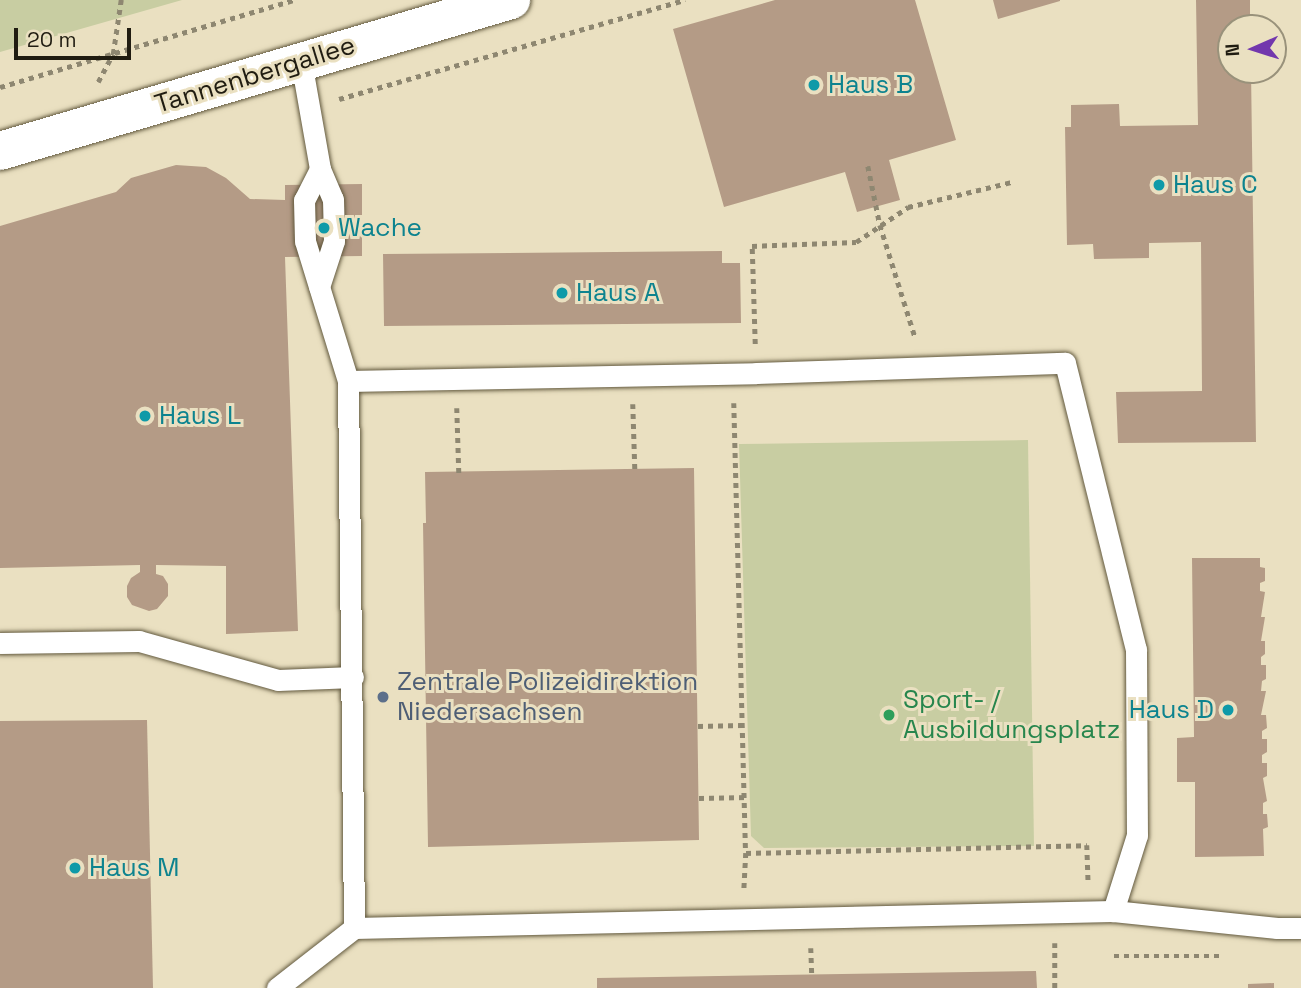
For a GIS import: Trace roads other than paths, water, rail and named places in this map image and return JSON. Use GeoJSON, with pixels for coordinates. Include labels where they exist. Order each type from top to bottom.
{"type":"FeatureCollection","features":[{"type":"Feature","properties":{"kind":"street","name":"Tannenbergallee"},"geometry":{"type":"LineString","coordinates":[[0,151],[511,0]]}},
{"type":"Feature","properties":{"kind":"lane"},"geometry":{"type":"LineString","coordinates":[[301,61],[320,169],[304,200],[305,242],[348,381],[354,928]]}},
{"type":"Feature","properties":{"kind":"lane"},"geometry":{"type":"LineString","coordinates":[[348,381],[734,374],[1065,363],[1136,649],[1137,835],[1113,911]]}},
{"type":"Feature","properties":{"kind":"lane"},"geometry":{"type":"LineString","coordinates":[[0,643],[139,641],[278,680],[353,677]]}},
{"type":"Feature","properties":{"kind":"lane"},"geometry":{"type":"LineString","coordinates":[[276,988],[354,928],[1113,911],[1276,928],[1301,928]]}},
{"type":"Feature","properties":{"kind":"place","name":"Haus B"},"geometry":{"type":"Point","coordinates":[814,85]}},
{"type":"Feature","properties":{"kind":"place","name":"Haus C"},"geometry":{"type":"Point","coordinates":[1159,185]}},
{"type":"Feature","properties":{"kind":"place","name":"Wache"},"geometry":{"type":"Point","coordinates":[324,228]}},
{"type":"Feature","properties":{"kind":"place","name":"Haus A"},"geometry":{"type":"Point","coordinates":[562,293]}},
{"type":"Feature","properties":{"kind":"place","name":"Haus L"},"geometry":{"type":"Point","coordinates":[145,416]}},
{"type":"Feature","properties":{"kind":"place","name":"Zentrale Polizeidirektion Niedersachsen"},"geometry":{"type":"Point","coordinates":[383,697]}},
{"type":"Feature","properties":{"kind":"place","name":"Haus D"},"geometry":{"type":"Point","coordinates":[1228,710]}},
{"type":"Feature","properties":{"kind":"place","name":"Sport- / Ausbildungsplatz"},"geometry":{"type":"Point","coordinates":[889,715]}},
{"type":"Feature","properties":{"kind":"place","name":"Haus M"},"geometry":{"type":"Point","coordinates":[75,868]}}]}
